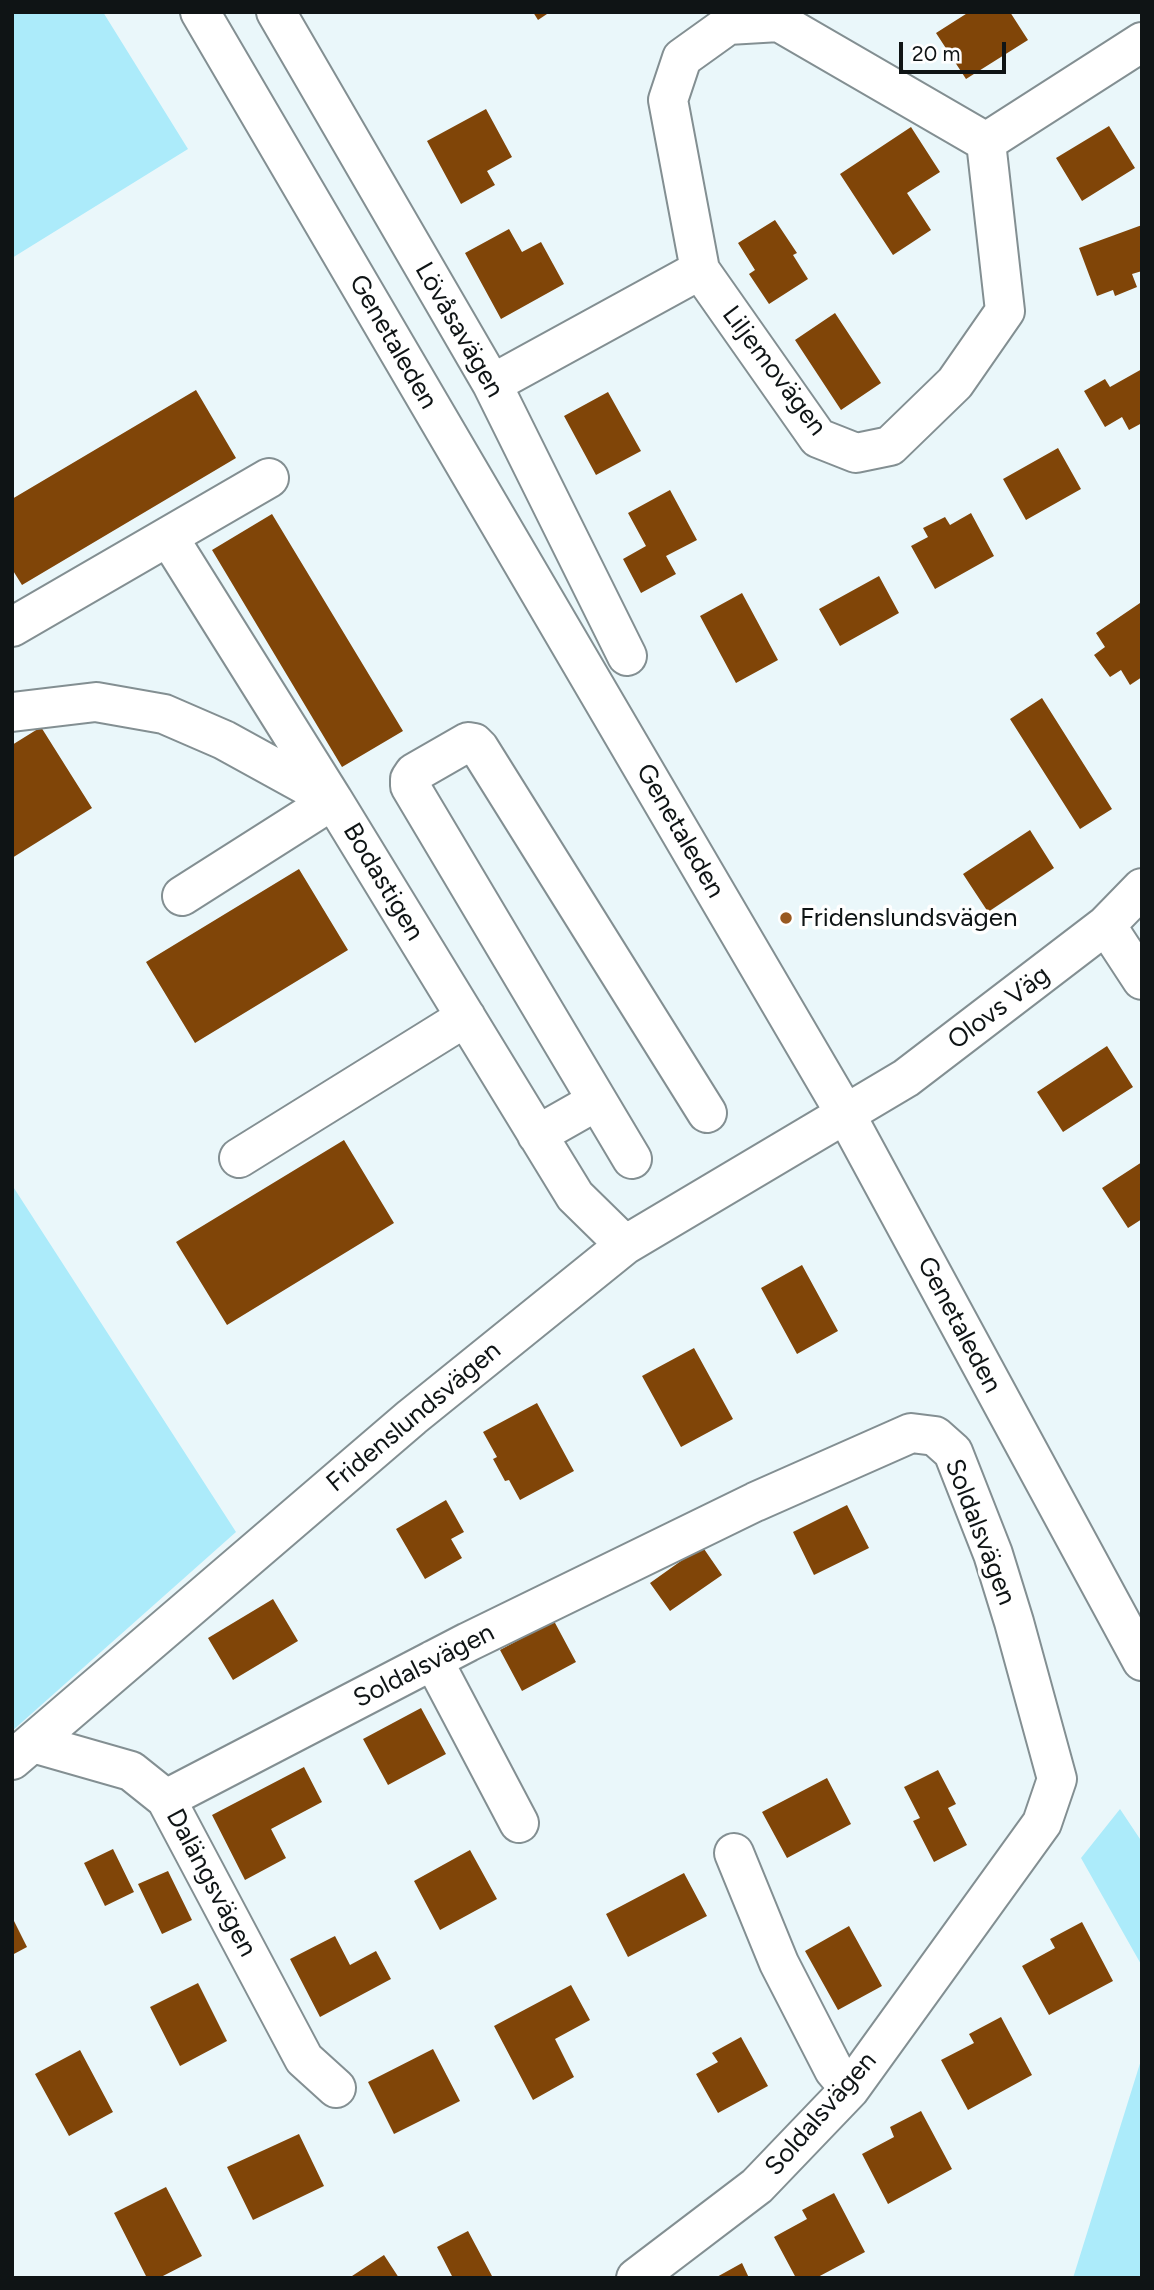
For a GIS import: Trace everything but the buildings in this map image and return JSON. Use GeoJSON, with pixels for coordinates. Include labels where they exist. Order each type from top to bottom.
{"type":"FeatureCollection","features":[{"type":"Feature","properties":{"kind":"street","name":"Genetaleden"},"geometry":{"type":"LineString","coordinates":[[200,12],[846,1115],[1142,1661]]}},
{"type":"Feature","properties":{"kind":"street","name":"Lövåsavägen"},"geometry":{"type":"LineString","coordinates":[[276,12],[492,384],[627,656]]}},
{"type":"Feature","properties":{"kind":"street","name":"Liljemovägen"},"geometry":{"type":"LineString","coordinates":[[779,22],[986,142],[1005,311],[955,383],[890,446],[856,453],[818,438],[700,270],[668,100],[682,58],[728,25],[779,22]]}},
{"type":"Feature","properties":{"kind":"street"},"geometry":{"type":"LineString","coordinates":[[986,142],[1142,42]]}},
{"type":"Feature","properties":{"kind":"street"},"geometry":{"type":"LineString","coordinates":[[492,384],[700,270]]}},
{"type":"Feature","properties":{"kind":"street"},"geometry":{"type":"LineString","coordinates":[[12,628],[269,478]]}},
{"type":"Feature","properties":{"kind":"street"},"geometry":{"type":"LineString","coordinates":[[169,538],[333,800],[183,896]]}},
{"type":"Feature","properties":{"kind":"street","name":"Bodastigen"},"geometry":{"type":"LineString","coordinates":[[12,712],[96,702],[164,714],[224,740],[333,800],[575,1196],[625,1245]]}},
{"type":"Feature","properties":{"kind":"street"},"geometry":{"type":"LineString","coordinates":[[632,1159],[410,786],[414,773],[468,742],[479,748],[707,1113]]}},
{"type":"Feature","properties":{"kind":"street","name":"Olovs Väg"},"geometry":{"type":"LineString","coordinates":[[846,1115],[906,1078],[1106,925],[1142,888]]}},
{"type":"Feature","properties":{"kind":"street"},"geometry":{"type":"LineString","coordinates":[[1106,925],[1142,980]]}},
{"type":"Feature","properties":{"kind":"street"},"geometry":{"type":"LineString","coordinates":[[239,1158],[466,1017]]}},
{"type":"Feature","properties":{"kind":"street"},"geometry":{"type":"LineString","coordinates":[[537,1135],[597,1101]]}},
{"type":"Feature","properties":{"kind":"street","name":"Fridenslundsvägen"},"geometry":{"type":"LineString","coordinates":[[23,1752],[412,1417],[625,1245],[787,1147],[846,1115]]}},
{"type":"Feature","properties":{"kind":"street","name":"Soldalsvägen"},"geometry":{"type":"LineString","coordinates":[[166,1799],[433,1660],[755,1502],[911,1433],[935,1436],[953,1452],[993,1554],[1057,1779],[1042,1823],[850,2089],[757,2186],[636,2278]]}},
{"type":"Feature","properties":{"kind":"street"},"geometry":{"type":"LineString","coordinates":[[433,1660],[519,1823]]}},
{"type":"Feature","properties":{"kind":"street","name":"Dalängsvägen"},"geometry":{"type":"LineString","coordinates":[[23,1752],[131,1772],[166,1799],[304,2059],[336,2088]]}},
{"type":"Feature","properties":{"kind":"street"},"geometry":{"type":"LineString","coordinates":[[734,1853],[779,1963],[834,2070],[850,2089]]}},
{"type":"Feature","properties":{"kind":"shaded area"},"geometry":{"type":"Polygon","coordinates":[[[12,12],[103,12],[188,149],[12,258],[12,12]]]}},
{"type":"Feature","properties":{"kind":"shaded area"},"geometry":{"type":"Polygon","coordinates":[[[12,1185],[236,1532],[12,1731],[12,1185]]]}},
{"type":"Feature","properties":{"kind":"shaded area"},"geometry":{"type":"Polygon","coordinates":[[[1120,1809],[1142,1842],[1142,1966],[1081,1858],[1120,1809]]]}},
{"type":"Feature","properties":{"kind":"shaded area"},"geometry":{"type":"Polygon","coordinates":[[[1142,2057],[1142,2278],[1073,2278],[1142,2057]]]}},
{"type":"Feature","properties":{"kind":"place","name":"Fridenslundsvägen"},"geometry":{"type":"Point","coordinates":[786,918]}}]}
